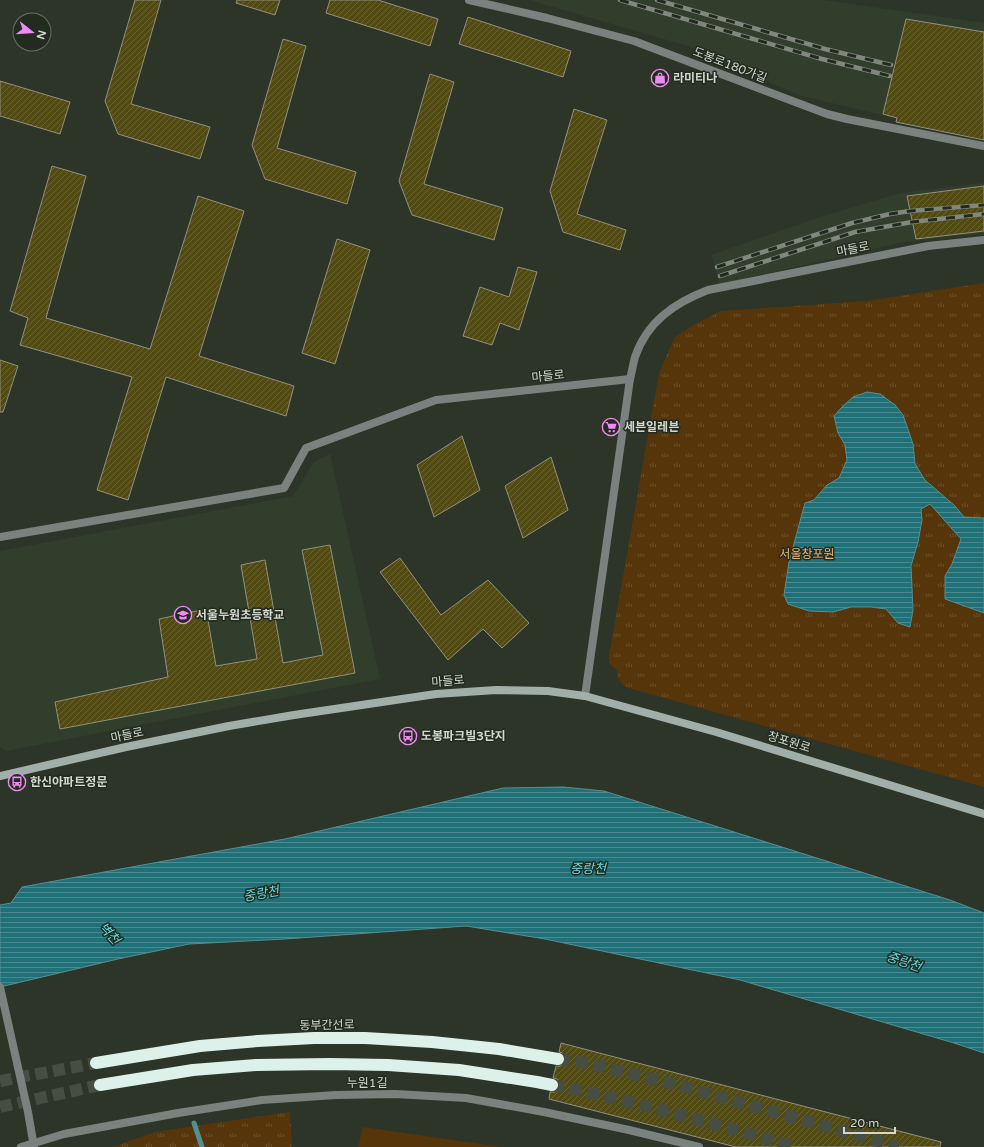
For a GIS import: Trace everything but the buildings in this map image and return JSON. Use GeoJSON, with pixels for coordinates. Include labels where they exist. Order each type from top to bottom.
{"type":"FeatureCollection","features":[{"type":"Feature","properties":{"kind":"highway","name":"동부간선로"},"geometry":{"type":"LineString","coordinates":[[96,1062],[200,1046],[314,1038],[364,1038],[432,1042],[499,1049],[558,1058]]}},
{"type":"Feature","properties":{"kind":"highway"},"geometry":{"type":"LineString","coordinates":[[100,1085],[193,1070],[256,1065],[330,1064],[388,1064],[459,1070],[552,1085]]}},
{"type":"Feature","properties":{"kind":"street","name":"도봉로180가길"},"geometry":{"type":"LineString","coordinates":[[469,0],[548,18],[634,42],[827,114],[984,146]]}},
{"type":"Feature","properties":{"kind":"street","name":"마들로"},"geometry":{"type":"LineString","coordinates":[[0,776],[126,747],[229,726],[436,694],[496,690],[548,691],[586,696],[630,379],[635,358],[646,333],[662,314],[693,296],[708,290],[928,246],[984,240]]}},
{"type":"Feature","properties":{"kind":"street","name":"마들로"},"geometry":{"type":"LineString","coordinates":[[0,537],[284,488],[306,448],[436,400],[630,379]]}},
{"type":"Feature","properties":{"kind":"street","name":"창포원로"},"geometry":{"type":"LineString","coordinates":[[586,696],[716,732],[984,814]]}},
{"type":"Feature","properties":{"kind":"street"},"geometry":{"type":"LineString","coordinates":[[0,988],[34,1145]]}},
{"type":"Feature","properties":{"kind":"street","name":"누원1길"},"geometry":{"type":"LineString","coordinates":[[21,1147],[34,1145],[74,1132],[262,1100],[336,1095],[395,1094],[474,1099],[621,1128],[699,1147]]}},
{"type":"Feature","properties":{"kind":"shaded area"},"geometry":{"type":"Polygon","coordinates":[[[529,0],[824,0],[984,23],[984,139],[798,95],[688,46],[529,0]]]}},
{"type":"Feature","properties":{"kind":"shaded area"},"geometry":{"type":"Polygon","coordinates":[[[984,183],[984,233],[905,242],[720,284],[711,255],[817,218],[900,193],[984,183]]]}},
{"type":"Feature","properties":{"kind":"shaded area","name":"서울누원초등학교"},"geometry":{"type":"Polygon","coordinates":[[[330,454],[380,679],[6,751],[0,747],[0,551],[293,496],[314,462],[330,454]]]}},
{"type":"Feature","properties":{"kind":"green space","name":"서울창포원"},"geometry":{"type":"Polygon","coordinates":[[[984,283],[984,787],[625,687],[618,678],[617,670],[609,663],[609,656],[659,373],[675,337],[695,324],[721,311],[867,301],[984,283]]]}},
{"type":"Feature","properties":{"kind":"green space"},"geometry":{"type":"Polygon","coordinates":[[[290,1112],[292,1147],[113,1147],[155,1132],[290,1112]]]}},
{"type":"Feature","properties":{"kind":"green space"},"geometry":{"type":"Polygon","coordinates":[[[363,1127],[502,1147],[358,1147],[363,1127]]]}},
{"type":"Feature","properties":{"kind":"water"},"geometry":{"type":"Polygon","coordinates":[[[867,392],[880,394],[895,405],[903,415],[913,444],[915,464],[925,480],[955,506],[964,517],[984,518],[984,613],[945,599],[945,576],[952,564],[961,539],[930,504],[921,509],[922,520],[918,542],[911,566],[913,610],[910,627],[898,623],[886,609],[851,607],[833,612],[809,611],[788,604],[784,595],[789,562],[805,503],[814,500],[827,485],[839,478],[847,460],[845,445],[838,433],[834,416],[853,397],[867,392]]]}},
{"type":"Feature","properties":{"kind":"water","name":"중랑천"},"geometry":{"type":"Polygon","coordinates":[[[563,787],[604,791],[950,900],[984,913],[984,1053],[740,980],[545,939],[466,926],[285,939],[189,944],[0,987],[0,905],[11,903],[22,887],[285,839],[503,788],[563,787]]]}},
{"type":"Feature","properties":{"kind":"waterway","name":"벽천"},"geometry":{"type":"LineString","coordinates":[[194,1123],[202,1147]]}},
{"type":"Feature","properties":{"kind":"tunnel"},"geometry":{"type":"LineString","coordinates":[[558,1059],[586,1063],[670,1083],[899,1147]]}},
{"type":"Feature","properties":{"kind":"tunnel"},"geometry":{"type":"LineString","coordinates":[[0,1081],[96,1063]]}},
{"type":"Feature","properties":{"kind":"tunnel"},"geometry":{"type":"LineString","coordinates":[[0,1107],[100,1085]]}},
{"type":"Feature","properties":{"kind":"tunnel"},"geometry":{"type":"LineString","coordinates":[[552,1085],[583,1091],[704,1121],[795,1147]]}},
{"type":"Feature","properties":{"kind":"railway"},"geometry":{"type":"LineString","coordinates":[[620,0],[822,59],[890,76]]}},
{"type":"Feature","properties":{"kind":"railway"},"geometry":{"type":"LineString","coordinates":[[657,0],[825,49],[891,65]]}},
{"type":"Feature","properties":{"kind":"railway"},"geometry":{"type":"LineString","coordinates":[[717,267],[852,223],[890,214],[984,205]]}},
{"type":"Feature","properties":{"kind":"railway"},"geometry":{"type":"LineString","coordinates":[[720,276],[855,232],[912,222],[984,214]]}},
{"type":"Feature","properties":{"kind":"place","name":"라미티나"},"geometry":{"type":"Point","coordinates":[660,78]}},
{"type":"Feature","properties":{"kind":"place","name":"세븐일레븐"},"geometry":{"type":"Point","coordinates":[611,427]}},
{"type":"Feature","properties":{"kind":"place","name":"서울누원초등학교"},"geometry":{"type":"Point","coordinates":[183,615]}},
{"type":"Feature","properties":{"kind":"place","name":"도봉파크빌3단지"},"geometry":{"type":"Point","coordinates":[408,736]}},
{"type":"Feature","properties":{"kind":"place","name":"한신아파트정문"},"geometry":{"type":"Point","coordinates":[17,782]}}]}
